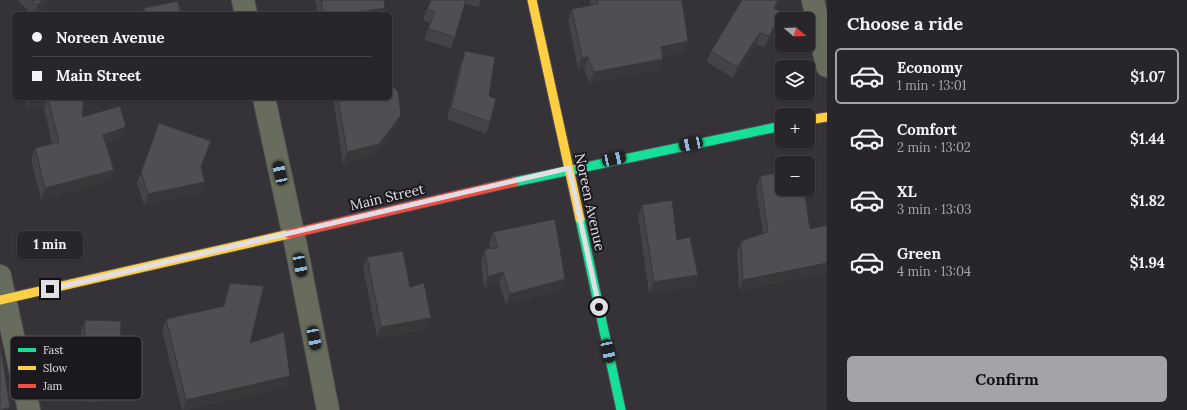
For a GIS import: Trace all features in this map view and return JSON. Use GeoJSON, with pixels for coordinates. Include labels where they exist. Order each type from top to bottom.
{"type":"FeatureCollection","features":[{"type":"Feature","properties":{"kind":"street"},"geometry":{"type":"LineString","coordinates":[[243,0],[246,12]]}},
{"type":"Feature","properties":{"kind":"street","name":"Noreen Avenue"},"geometry":{"type":"LineString","coordinates":[[532,0],[621,410]]}},
{"type":"Feature","properties":{"kind":"street"},"geometry":{"type":"LineString","coordinates":[[813,0],[827,66]]}},
{"type":"Feature","properties":{"kind":"street"},"geometry":{"type":"LineString","coordinates":[[264,100],[294,233],[328,410]]}},
{"type":"Feature","properties":{"kind":"street"},"geometry":{"type":"LineString","coordinates":[[815,119],[827,117]]}},
{"type":"Feature","properties":{"kind":"street","name":"Main Street"},"geometry":{"type":"LineString","coordinates":[[2,300],[569,168],[775,127]]}},
{"type":"Feature","properties":{"kind":"street"},"geometry":{"type":"LineString","coordinates":[[0,276],[2,300],[11,336]]}},
{"type":"Feature","properties":{"kind":"street"},"geometry":{"type":"LineString","coordinates":[[27,400],[29,410]]}},
{"type":"Feature","properties":{"kind":"building"},"geometry":{"type":"Polygon","coordinates":[[[32,0],[43,0],[37,5],[32,0]]]}},
{"type":"Feature","properties":{"kind":"building"},"geometry":{"type":"Polygon","coordinates":[[[321,0],[384,0],[385,8],[360,12],[324,12],[321,0]]]}},
{"type":"Feature","properties":{"kind":"building"},"geometry":{"type":"Polygon","coordinates":[[[431,0],[466,0],[455,37],[428,29],[435,12],[427,9],[431,0]]]}},
{"type":"Feature","properties":{"kind":"building"},"geometry":{"type":"Polygon","coordinates":[[[597,0],[682,0],[688,41],[661,47],[663,59],[594,72],[588,57],[582,58],[572,9],[598,4],[597,0]]]}},
{"type":"Feature","properties":{"kind":"building"},"geometry":{"type":"Polygon","coordinates":[[[742,0],[778,0],[774,8],[782,12],[775,12],[775,25],[769,36],[760,33],[737,67],[711,51],[742,0]]]}},
{"type":"Feature","properties":{"kind":"building"},"geometry":{"type":"Polygon","coordinates":[[[178,1],[181,12],[145,12],[144,8],[178,1]]]}},
{"type":"Feature","properties":{"kind":"building"},"geometry":{"type":"Polygon","coordinates":[[[465,51],[495,57],[489,96],[496,99],[490,122],[451,108],[465,51]]]}},
{"type":"Feature","properties":{"kind":"building"},"geometry":{"type":"Polygon","coordinates":[[[392,86],[398,91],[401,115],[379,144],[347,152],[338,100],[392,100],[392,86]]]}},
{"type":"Feature","properties":{"kind":"building"},"geometry":{"type":"Polygon","coordinates":[[[48,100],[84,100],[82,117],[120,106],[126,127],[103,135],[114,170],[45,188],[35,148],[59,142],[48,100]]]}},
{"type":"Feature","properties":{"kind":"building"},"geometry":{"type":"Polygon","coordinates":[[[159,123],[211,141],[201,167],[205,182],[148,194],[141,172],[159,123]]]}},
{"type":"Feature","properties":{"kind":"building"},"geometry":{"type":"Polygon","coordinates":[[[775,173],[775,196],[805,196],[810,229],[827,225],[827,263],[743,280],[741,241],[768,232],[760,176],[775,173]]]}},
{"type":"Feature","properties":{"kind":"building"},"geometry":{"type":"Polygon","coordinates":[[[672,200],[677,240],[690,237],[698,275],[654,282],[642,205],[672,200]]]}},
{"type":"Feature","properties":{"kind":"building"},"geometry":{"type":"Polygon","coordinates":[[[555,219],[565,279],[510,294],[503,272],[488,277],[485,249],[498,248],[493,232],[555,219]]]}},
{"type":"Feature","properties":{"kind":"building"},"geometry":{"type":"Polygon","coordinates":[[[403,251],[410,287],[424,283],[431,318],[381,327],[367,257],[403,251]]]}},
{"type":"Feature","properties":{"kind":"building"},"geometry":{"type":"Polygon","coordinates":[[[230,283],[264,286],[250,343],[284,332],[290,376],[186,400],[166,319],[224,306],[230,283]]]}},
{"type":"Feature","properties":{"kind":"building"},"geometry":{"type":"Polygon","coordinates":[[[85,320],[121,321],[121,336],[85,336],[85,320]]]}},
{"type":"Feature","properties":{"kind":"building"},"geometry":{"type":"Polygon","coordinates":[[[0,342],[10,407],[0,410],[0,342]]]}},
{"type":"Feature","properties":{"kind":"traffic: fast"},"geometry":{"type":"LineString","coordinates":[[514,182],[775,127]]}},
{"type":"Feature","properties":{"kind":"traffic: fast"},"geometry":{"type":"LineString","coordinates":[[580,219],[621,410]]}},
{"type":"Feature","properties":{"kind":"traffic: slow"},"geometry":{"type":"LineString","coordinates":[[532,0],[580,219]]}},
{"type":"Feature","properties":{"kind":"traffic: slow"},"geometry":{"type":"LineString","coordinates":[[815,119],[827,117]]}},
{"type":"Feature","properties":{"kind":"traffic: slow"},"geometry":{"type":"LineString","coordinates":[[0,300],[289,234]]}},
{"type":"Feature","properties":{"kind":"traffic: jam"},"geometry":{"type":"LineString","coordinates":[[289,234],[514,182]]}},
{"type":"Feature","properties":{"kind":"route"},"geometry":{"type":"LineString","coordinates":[[50,289],[569,168],[599,307]]}}]}
